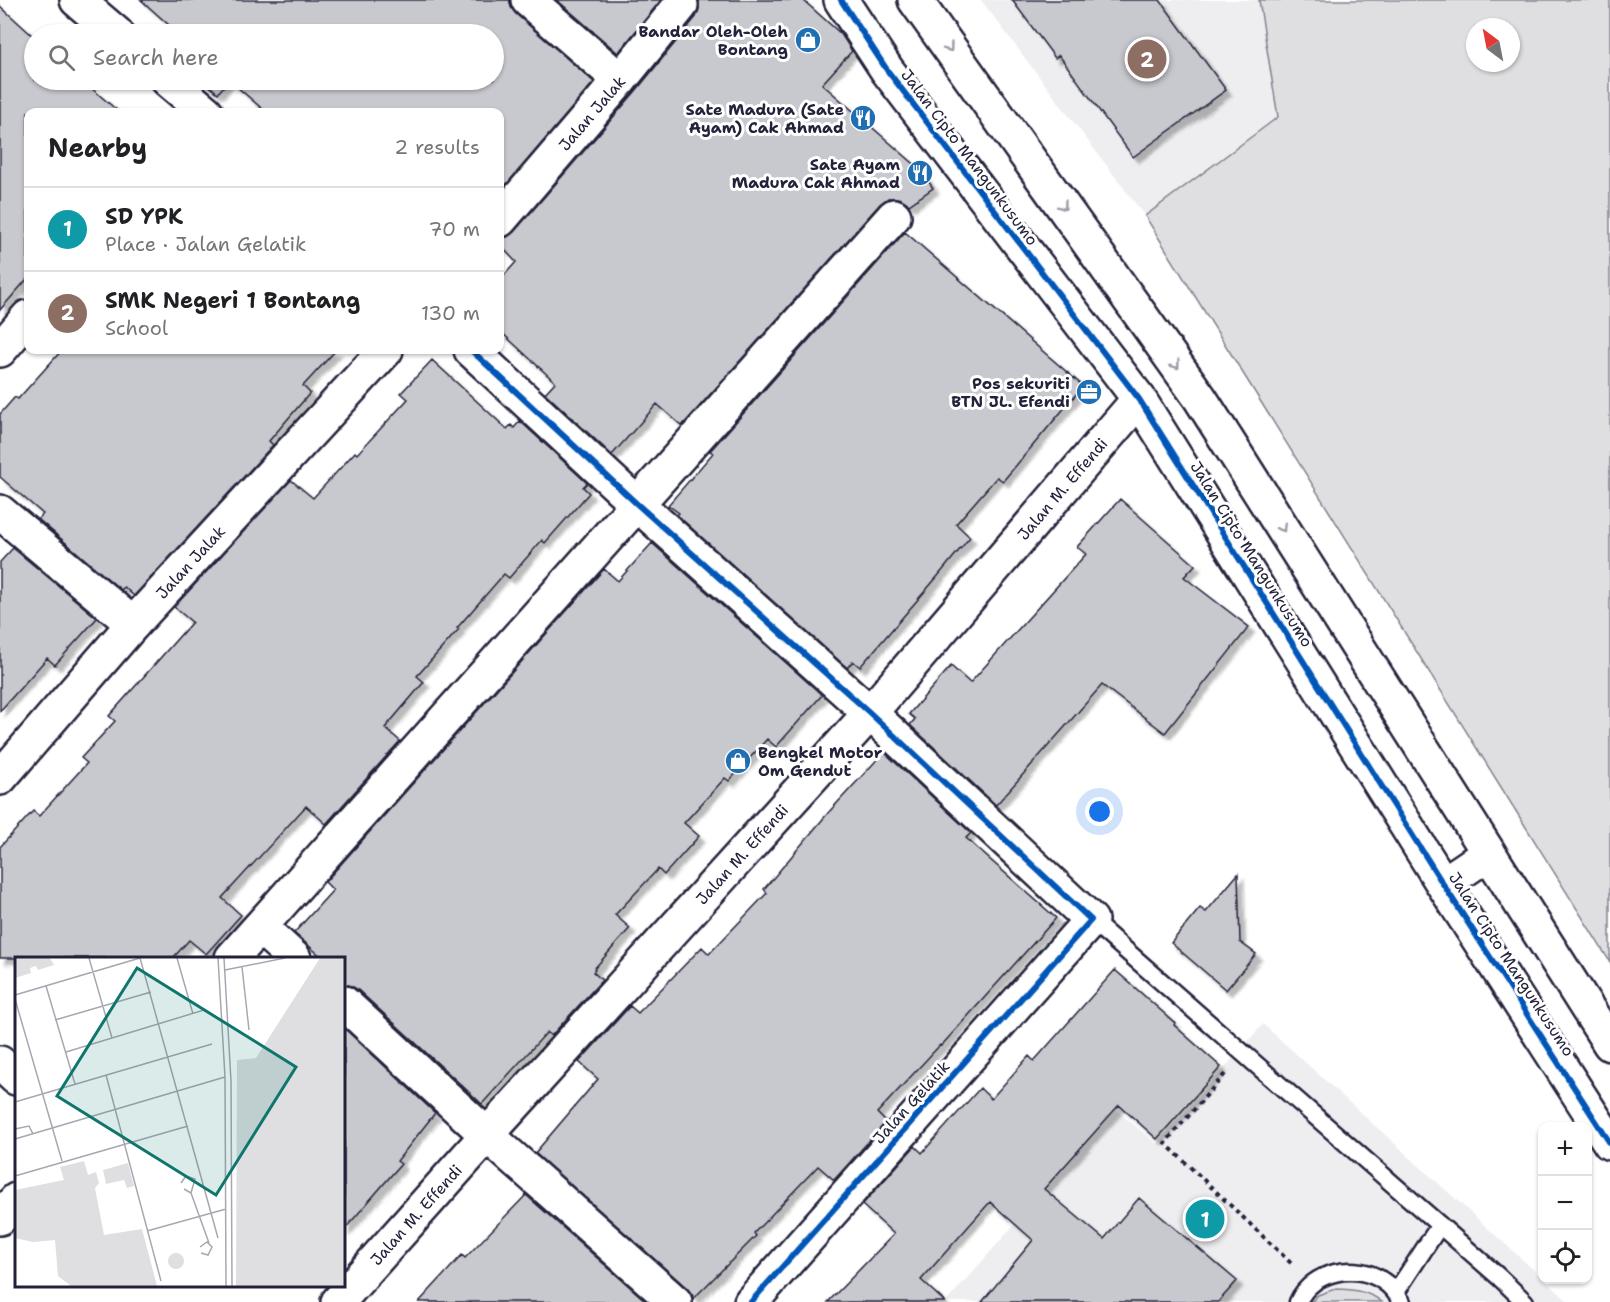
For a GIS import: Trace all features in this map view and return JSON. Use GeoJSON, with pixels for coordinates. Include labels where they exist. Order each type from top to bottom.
{"type":"FeatureCollection","features":[{"type":"Feature","properties":{"kind":"street"},"geometry":{"type":"LineString","coordinates":[[77,0],[105,24]]}},
{"type":"Feature","properties":{"kind":"street"},"geometry":{"type":"LineString","coordinates":[[528,0],[620,80]]}},
{"type":"Feature","properties":{"kind":"street","name":"Jalan Cipto Mangunkusumo"},"geometry":{"type":"LineString","coordinates":[[841,0],[886,70],[1139,399],[1443,884],[1610,1143]]}},
{"type":"Feature","properties":{"kind":"street"},"geometry":{"type":"LineString","coordinates":[[915,0],[1200,398],[1610,1044]]}},
{"type":"Feature","properties":{"kind":"street","name":"Jalan Jalak"},"geometry":{"type":"LineString","coordinates":[[504,215],[681,5]]}},
{"type":"Feature","properties":{"kind":"street"},"geometry":{"type":"LineString","coordinates":[[180,90],[201,108]]}},
{"type":"Feature","properties":{"kind":"street"},"geometry":{"type":"LineString","coordinates":[[233,957],[894,216]]}},
{"type":"Feature","properties":{"kind":"street"},"geometry":{"type":"LineString","coordinates":[[0,350],[24,322]]}},
{"type":"Feature","properties":{"kind":"street","name":"Jalan Jalak"},"geometry":{"type":"LineString","coordinates":[[0,778],[133,624],[382,354]]}},
{"type":"Feature","properties":{"kind":"street"},"geometry":{"type":"LineString","coordinates":[[475,354],[870,713],[1091,920]]}},
{"type":"Feature","properties":{"kind":"street","name":"Jalan M. Effendi"},"geometry":{"type":"LineString","coordinates":[[338,1302],[870,713],[1139,399]]}},
{"type":"Feature","properties":{"kind":"street"},"geometry":{"type":"LineString","coordinates":[[0,512],[133,624]]}},
{"type":"Feature","properties":{"kind":"street"},"geometry":{"type":"LineString","coordinates":[[1443,884],[1489,853]]}},
{"type":"Feature","properties":{"kind":"street","name":"Jalan Gelatik"},"geometry":{"type":"LineString","coordinates":[[751,1302],[1091,920]]}},
{"type":"Feature","properties":{"kind":"street"},"geometry":{"type":"LineString","coordinates":[[260,927],[293,957]]}},
{"type":"Feature","properties":{"kind":"street"},"geometry":{"type":"LineString","coordinates":[[345,1005],[675,1302]]}},
{"type":"Feature","properties":{"kind":"street"},"geometry":{"type":"LineString","coordinates":[[0,1063],[15,1077]]}},
{"type":"Feature","properties":{"kind":"street"},"geometry":{"type":"LineString","coordinates":[[0,1218],[15,1201]]}},
{"type":"Feature","properties":{"kind":"lane"},"geometry":{"type":"LineString","coordinates":[[1091,920],[1525,1302]]}},
{"type":"Feature","properties":{"kind":"lane"},"geometry":{"type":"LineString","coordinates":[[1298,1302],[1300,1296],[1313,1283],[1329,1274],[1348,1271],[1365,1273],[1383,1280],[1399,1297],[1440,1226]]}},
{"type":"Feature","properties":{"kind":"path"},"geometry":{"type":"LineString","coordinates":[[1224,1036],[1229,1070],[1165,1143],[1313,1283]]}},
{"type":"Feature","properties":{"kind":"shaded area"},"geometry":{"type":"Polygon","coordinates":[[[981,0],[1259,0],[1278,117],[1145,216],[981,0]]]}},
{"type":"Feature","properties":{"kind":"shaded area"},"geometry":{"type":"Polygon","coordinates":[[[1259,0],[1610,0],[1610,962],[1145,216],[1278,117],[1259,0]]]}},
{"type":"Feature","properties":{"kind":"shaded area"},"geometry":{"type":"Polygon","coordinates":[[[1263,1024],[1538,1274],[1538,1284],[1549,1284],[1569,1302],[946,1302],[1116,1110],[1157,1144],[1263,1024]]]}},
{"type":"Feature","properties":{"kind":"shaded area"},"geometry":{"type":"Polygon","coordinates":[[[1335,1289],[1360,1291],[1382,1302],[1311,1302],[1318,1295],[1335,1289]]]}},
{"type":"Feature","properties":{"kind":"building"},"geometry":{"type":"Polygon","coordinates":[[[141,0],[510,0],[511,7],[516,14],[594,82],[504,187],[504,108],[261,108],[241,90],[504,90],[504,24],[168,24],[141,0]]]}},
{"type":"Feature","properties":{"kind":"building"},"geometry":{"type":"Polygon","coordinates":[[[557,0],[661,0],[618,53],[557,0]]]}},
{"type":"Feature","properties":{"kind":"building"},"geometry":{"type":"Polygon","coordinates":[[[699,0],[803,0],[841,34],[852,51],[822,84],[920,169],[933,188],[909,205],[897,198],[888,198],[880,204],[682,426],[657,404],[612,455],[545,393],[555,382],[504,335],[504,276],[516,262],[504,249],[504,237],[514,232],[635,92],[696,17],[699,0]]]}},
{"type":"Feature","properties":{"kind":"building"},"geometry":{"type":"Polygon","coordinates":[[[1012,0],[1160,0],[1226,90],[1133,157],[1059,55],[1055,58],[1012,0]]]}},
{"type":"Feature","properties":{"kind":"building"},"geometry":{"type":"Polygon","coordinates":[[[0,6],[24,28],[24,90],[94,90],[114,108],[24,108],[24,283],[0,310],[0,6]]]}},
{"type":"Feature","properties":{"kind":"building"},"geometry":{"type":"Polygon","coordinates":[[[905,232],[1083,386],[1003,481],[997,477],[956,524],[970,537],[938,576],[860,667],[853,661],[847,668],[668,505],[713,453],[710,451],[905,232]]]}},
{"type":"Feature","properties":{"kind":"building"},"geometry":{"type":"Polygon","coordinates":[[[58,354],[332,354],[303,386],[310,393],[269,441],[273,445],[134,596],[124,587],[121,590],[38,519],[43,514],[0,477],[0,414],[15,397],[18,399],[58,354]]]}},
{"type":"Feature","properties":{"kind":"building"},"geometry":{"type":"Polygon","coordinates":[[[432,360],[507,429],[511,425],[514,428],[520,421],[587,483],[583,487],[589,493],[545,543],[542,540],[509,578],[504,574],[417,676],[424,682],[385,728],[400,741],[326,824],[306,806],[222,898],[241,915],[206,954],[189,940],[174,957],[0,958],[0,847],[33,811],[39,816],[87,763],[81,758],[115,721],[109,716],[192,622],[174,607],[291,480],[313,498],[408,399],[401,393],[432,360]]]}},
{"type":"Feature","properties":{"kind":"building"},"geometry":{"type":"Polygon","coordinates":[[[1120,499],[1195,565],[1184,577],[1249,627],[1165,733],[1102,685],[996,805],[910,725],[915,719],[909,714],[951,666],[970,683],[1086,554],[1077,547],[1120,499]]]}},
{"type":"Feature","properties":{"kind":"building"},"geometry":{"type":"Polygon","coordinates":[[[652,543],[822,695],[776,747],[767,739],[729,781],[725,778],[684,823],[699,836],[664,875],[658,869],[615,915],[630,928],[594,969],[593,972],[602,980],[551,1036],[547,1032],[482,1104],[357,989],[345,985],[345,957],[322,957],[294,933],[333,890],[325,882],[604,569],[618,581],[652,543]]]}},
{"type":"Feature","properties":{"kind":"building"},"geometry":{"type":"Polygon","coordinates":[[[13,548],[97,618],[55,665],[47,658],[0,711],[0,562],[13,548]]]}},
{"type":"Feature","properties":{"kind":"building"},"geometry":{"type":"Polygon","coordinates":[[[884,752],[971,833],[966,838],[1056,918],[941,1046],[877,1113],[886,1122],[834,1180],[818,1166],[754,1233],[756,1236],[693,1299],[687,1288],[535,1153],[598,1079],[579,1062],[630,1006],[638,1013],[702,947],[709,954],[767,893],[764,889],[828,813],[884,752]]]}},
{"type":"Feature","properties":{"kind":"building"},"geometry":{"type":"Polygon","coordinates":[[[1238,874],[1240,942],[1256,954],[1226,990],[1171,943],[1200,908],[1206,912],[1238,874]]]}},
{"type":"Feature","properties":{"kind":"building"},"geometry":{"type":"Polygon","coordinates":[[[1115,970],[1221,1067],[1157,1139],[1119,1105],[1044,1189],[1104,1239],[1139,1198],[1237,1281],[1218,1302],[982,1302],[1033,1240],[990,1202],[921,1280],[945,1302],[828,1302],[894,1234],[862,1205],[915,1146],[922,1153],[980,1088],[991,1099],[1029,1056],[1034,1061],[1115,970]]]}},
{"type":"Feature","properties":{"kind":"building"},"geometry":{"type":"Polygon","coordinates":[[[345,1029],[435,1113],[397,1161],[401,1164],[345,1229],[345,1029]]]}},
{"type":"Feature","properties":{"kind":"building"},"geometry":{"type":"Polygon","coordinates":[[[526,1195],[647,1302],[419,1302],[462,1255],[465,1258],[526,1195]]]}},
{"type":"Feature","properties":{"kind":"cycle path"},"geometry":{"type":"LineString","coordinates":[[841,0],[887,70],[1139,399],[1443,884],[1610,1143]]}},
{"type":"Feature","properties":{"kind":"cycle path"},"geometry":{"type":"LineString","coordinates":[[475,354],[637,504],[870,713],[1091,920],[751,1302]]}},
{"type":"Feature","properties":{"kind":"place","name":"Bandar Oleh-Oleh Bontang"},"geometry":{"type":"Point","coordinates":[808,40]}},
{"type":"Feature","properties":{"kind":"place","name":"SMK Negeri 1 Bontang"},"geometry":{"type":"Point","coordinates":[1147,59]}},
{"type":"Feature","properties":{"kind":"place","name":"Sate Madura (Sate Ayam) Cak Ahmad"},"geometry":{"type":"Point","coordinates":[863,118]}},
{"type":"Feature","properties":{"kind":"place","name":"Sate Ayam Madura Cak Ahmad"},"geometry":{"type":"Point","coordinates":[920,173]}},
{"type":"Feature","properties":{"kind":"place","name":"Pos sekuriti BTN JL. Efendi"},"geometry":{"type":"Point","coordinates":[1089,392]}},
{"type":"Feature","properties":{"kind":"place","name":"Bengkel Motor Om Gendut"},"geometry":{"type":"Point","coordinates":[738,761]}},
{"type":"Feature","properties":{"kind":"place","name":"SD YPK"},"geometry":{"type":"Point","coordinates":[1205,1219]}}]}
